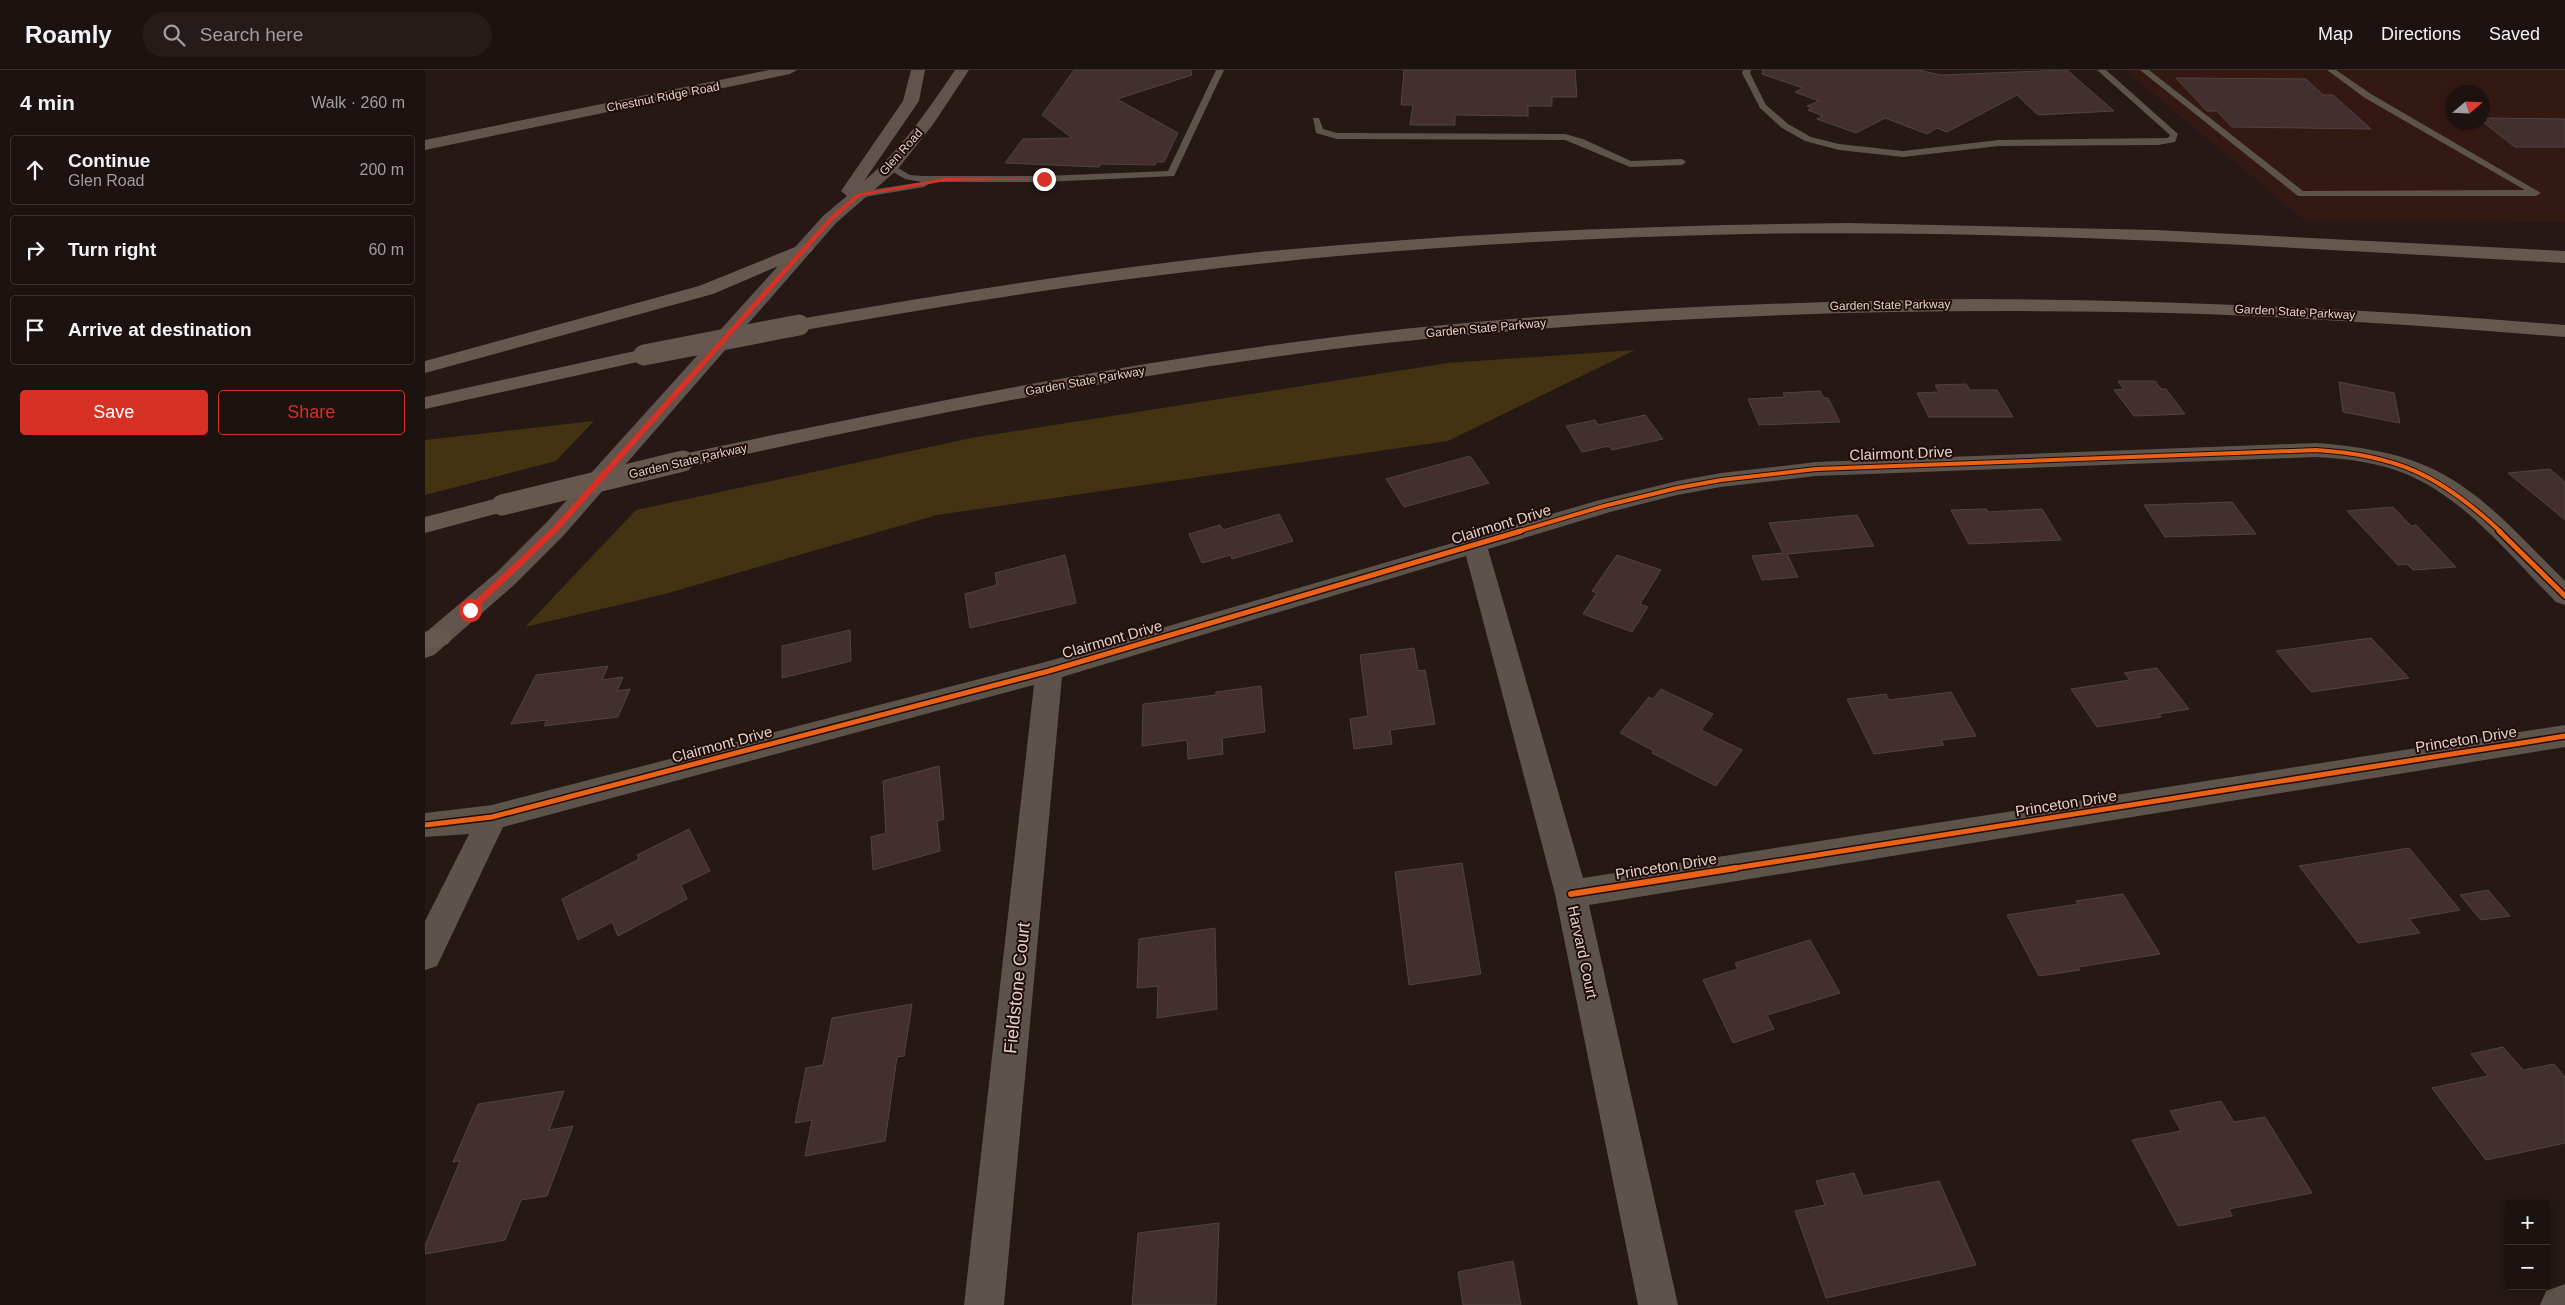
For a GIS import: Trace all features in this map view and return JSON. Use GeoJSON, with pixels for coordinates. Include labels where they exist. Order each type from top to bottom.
{"type":"FeatureCollection","features":[{"type":"Feature","properties":{"kind":"highway"},"geometry":{"type":"LineString","coordinates":[[425,403],[644,355],[928,302],[1177,267],[1413,244],[1638,232],[1863,228],[2113,234],[2565,257]]}},
{"type":"Feature","properties":{"kind":"highway"},"geometry":{"type":"LineString","coordinates":[[425,367],[706,290],[805,248]]}},
{"type":"Feature","properties":{"kind":"highway","name":"Garden State Parkway"},"geometry":{"type":"LineString","coordinates":[[425,525],[683,461],[965,402],[1123,374],[1381,338],[1628,315],[1870,304],[2117,304],[2375,316],[2565,331]]}},
{"type":"Feature","properties":{"kind":"main road","name":"Chestnut Ridge Road"},"geometry":{"type":"LineString","coordinates":[[425,145],[749,70]]}},
{"type":"Feature","properties":{"kind":"main road","name":"Chestnut Ridge Road"},"geometry":{"type":"LineString","coordinates":[[534,121],[643,102],[790,70]]}},
{"type":"Feature","properties":{"kind":"main road"},"geometry":{"type":"LineString","coordinates":[[946,94],[947,70]]}},
{"type":"Feature","properties":{"kind":"main road","name":"Glen Road"},"geometry":{"type":"LineString","coordinates":[[430,642],[505,578],[555,529],[805,248],[831,220],[891,167],[919,134],[962,70]]}},
{"type":"Feature","properties":{"kind":"main road","name":"Glen Road"},"geometry":{"type":"LineString","coordinates":[[831,220],[903,114],[915,90],[914,71]]}},
{"type":"Feature","properties":{"kind":"street","name":"Clairmont Drive"},"geometry":{"type":"LineString","coordinates":[[425,825],[492,817],[1049,671],[1642,496],[1685,486],[1768,474],[1856,467],[2339,451],[2361,454],[2406,466],[2446,487],[2490,524],[2565,596]]}},
{"type":"Feature","properties":{"kind":"street","name":"Harvard Court"},"geometry":{"type":"LineString","coordinates":[[1475,545],[1571,894],[1658,1305]]}},
{"type":"Feature","properties":{"kind":"street","name":"Fieldstone Court"},"geometry":{"type":"LineString","coordinates":[[984,1305],[1049,671]]}},
{"type":"Feature","properties":{"kind":"street","name":"Princeton Drive"},"geometry":{"type":"LineString","coordinates":[[1571,894],[2565,736]]}},
{"type":"Feature","properties":{"kind":"street"},"geometry":{"type":"LineString","coordinates":[[425,954],[492,817]]}},
{"type":"Feature","properties":{"kind":"street"},"geometry":{"type":"LineString","coordinates":[[2560,1305],[2565,1304]]}},
{"type":"Feature","properties":{"kind":"lane"},"geometry":{"type":"LineString","coordinates":[[891,167],[908,177],[946,180],[1171,174],[1221,70]]}},
{"type":"Feature","properties":{"kind":"lane"},"geometry":{"type":"LineString","coordinates":[[1747,70],[1746,73],[1763,106],[1785,126],[1808,139],[1839,147],[1903,154],[1999,143],[2158,142],[2172,140],[2175,134],[2101,70]]}},
{"type":"Feature","properties":{"kind":"lane"},"geometry":{"type":"LineString","coordinates":[[2144,70],[2301,194],[2535,193],[2367,96],[2331,70]]}},
{"type":"Feature","properties":{"kind":"lane"},"geometry":{"type":"LineString","coordinates":[[1316,120],[1319,131],[1337,136],[1565,137],[1580,141],[1630,164],[1682,162]]}},
{"type":"Feature","properties":{"kind":"lane"},"geometry":{"type":"LineString","coordinates":[[859,195],[946,180]]}},
{"type":"Feature","properties":{"kind":"shaded area"},"geometry":{"type":"Polygon","coordinates":[[[2125,70],[2565,70],[2565,222],[2304,220],[2125,70]]]}},
{"type":"Feature","properties":{"kind":"shaded area"},"geometry":{"type":"Polygon","coordinates":[[[1635,350],[1448,441],[937,515],[665,594],[525,627],[636,510],[971,438],[1448,363],[1635,350]]]}},
{"type":"Feature","properties":{"kind":"shaded area"},"geometry":{"type":"Polygon","coordinates":[[[594,421],[556,461],[425,495],[425,440],[594,421]]]}},
{"type":"Feature","properties":{"kind":"building"},"geometry":{"type":"Polygon","coordinates":[[[1074,70],[1191,70],[1192,75],[1117,99],[1178,133],[1164,162],[1157,162],[1155,165],[1101,164],[1099,167],[1005,163],[1023,139],[1072,138],[1042,115],[1074,70]]]}},
{"type":"Feature","properties":{"kind":"building"},"geometry":{"type":"Polygon","coordinates":[[[1404,70],[1575,70],[1577,97],[1552,97],[1552,106],[1528,106],[1528,116],[1455,115],[1455,125],[1410,125],[1413,105],[1401,105],[1404,70]]]}},
{"type":"Feature","properties":{"kind":"building"},"geometry":{"type":"Polygon","coordinates":[[[1763,70],[1918,70],[1941,75],[2067,70],[2114,111],[2038,115],[2017,95],[1947,132],[1937,128],[1927,134],[1885,118],[1856,133],[1817,119],[1823,116],[1808,110],[1812,108],[1807,106],[1819,101],[1795,92],[1803,88],[1762,74],[1763,70]]]}},
{"type":"Feature","properties":{"kind":"building"},"geometry":{"type":"Polygon","coordinates":[[[2176,78],[2306,79],[2323,95],[2333,95],[2371,129],[2232,127],[2217,111],[2207,111],[2176,78]]]}},
{"type":"Feature","properties":{"kind":"building"},"geometry":{"type":"Polygon","coordinates":[[[2490,118],[2565,119],[2565,147],[2515,147],[2490,127],[2490,118]]]}},
{"type":"Feature","properties":{"kind":"building"},"geometry":{"type":"Polygon","coordinates":[[[2118,381],[2155,381],[2161,389],[2166,389],[2185,414],[2134,416],[2114,390],[2124,389],[2118,381]]]}},
{"type":"Feature","properties":{"kind":"building"},"geometry":{"type":"Polygon","coordinates":[[[2339,382],[2394,393],[2400,423],[2343,412],[2339,382]]]}},
{"type":"Feature","properties":{"kind":"building"},"geometry":{"type":"Polygon","coordinates":[[[1966,384],[1970,390],[1997,390],[2013,417],[1929,417],[1917,393],[1939,392],[1935,385],[1966,384]]]}},
{"type":"Feature","properties":{"kind":"building"},"geometry":{"type":"Polygon","coordinates":[[[1820,391],[1824,398],[1828,398],[1840,422],[1759,425],[1748,399],[1785,397],[1783,393],[1820,391]]]}},
{"type":"Feature","properties":{"kind":"building"},"geometry":{"type":"Polygon","coordinates":[[[1645,415],[1663,439],[1612,450],[1609,446],[1582,452],[1566,426],[1595,420],[1598,425],[1645,415]]]}},
{"type":"Feature","properties":{"kind":"building"},"geometry":{"type":"Polygon","coordinates":[[[1470,456],[1489,483],[1404,507],[1386,479],[1470,456]]]}},
{"type":"Feature","properties":{"kind":"building"},"geometry":{"type":"Polygon","coordinates":[[[2550,469],[2565,482],[2565,520],[2508,473],[2550,469]]]}},
{"type":"Feature","properties":{"kind":"building"},"geometry":{"type":"Polygon","coordinates":[[[2232,502],[2256,534],[2165,537],[2144,505],[2232,502]]]}},
{"type":"Feature","properties":{"kind":"building"},"geometry":{"type":"Polygon","coordinates":[[[2393,507],[2411,526],[2416,525],[2456,567],[2413,570],[2407,564],[2398,565],[2347,511],[2393,507]]]}},
{"type":"Feature","properties":{"kind":"building"},"geometry":{"type":"Polygon","coordinates":[[[1986,509],[1988,512],[2042,509],[2061,540],[1969,544],[1951,510],[1986,509]]]}},
{"type":"Feature","properties":{"kind":"building"},"geometry":{"type":"Polygon","coordinates":[[[1279,514],[1293,541],[1232,559],[1231,555],[1202,563],[1189,534],[1220,525],[1223,530],[1279,514]]]}},
{"type":"Feature","properties":{"kind":"building"},"geometry":{"type":"Polygon","coordinates":[[[1857,515],[1874,546],[1787,554],[1798,577],[1762,580],[1752,556],[1783,553],[1769,523],[1857,515]]]}},
{"type":"Feature","properties":{"kind":"building"},"geometry":{"type":"Polygon","coordinates":[[[1065,555],[1076,603],[970,628],[965,594],[997,585],[995,573],[1065,555]]]}},
{"type":"Feature","properties":{"kind":"building"},"geometry":{"type":"Polygon","coordinates":[[[1617,555],[1661,570],[1640,604],[1648,607],[1632,632],[1583,614],[1597,593],[1592,591],[1617,555]]]}},
{"type":"Feature","properties":{"kind":"building"},"geometry":{"type":"Polygon","coordinates":[[[850,630],[851,661],[782,678],[782,646],[850,630]]]}},
{"type":"Feature","properties":{"kind":"building"},"geometry":{"type":"Polygon","coordinates":[[[2371,638],[2409,678],[2311,692],[2276,651],[2371,638]]]}},
{"type":"Feature","properties":{"kind":"building"},"geometry":{"type":"Polygon","coordinates":[[[1414,648],[1418,671],[1425,670],[1435,724],[1390,730],[1392,744],[1354,749],[1350,719],[1368,716],[1360,655],[1414,648]]]}},
{"type":"Feature","properties":{"kind":"building"},"geometry":{"type":"Polygon","coordinates":[[[608,666],[602,680],[623,677],[617,691],[630,689],[618,717],[544,726],[547,720],[511,724],[536,675],[608,666]]]}},
{"type":"Feature","properties":{"kind":"building"},"geometry":{"type":"Polygon","coordinates":[[[2157,668],[2189,709],[2159,714],[2161,717],[2097,727],[2071,689],[2130,680],[2124,673],[2157,668]]]}},
{"type":"Feature","properties":{"kind":"building"},"geometry":{"type":"Polygon","coordinates":[[[1261,686],[1265,732],[1222,738],[1223,754],[1188,759],[1187,740],[1142,746],[1143,704],[1216,695],[1216,692],[1261,686]]]}},
{"type":"Feature","properties":{"kind":"building"},"geometry":{"type":"Polygon","coordinates":[[[1661,689],[1713,714],[1701,730],[1742,750],[1716,786],[1652,753],[1654,751],[1620,733],[1649,697],[1653,699],[1661,689]]]}},
{"type":"Feature","properties":{"kind":"building"},"geometry":{"type":"Polygon","coordinates":[[[1951,692],[1976,736],[1941,740],[1944,745],[1874,754],[1847,699],[1886,694],[1889,700],[1951,692]]]}},
{"type":"Feature","properties":{"kind":"building"},"geometry":{"type":"Polygon","coordinates":[[[939,766],[944,819],[937,821],[940,851],[873,870],[871,837],[886,833],[883,781],[939,766]]]}},
{"type":"Feature","properties":{"kind":"building"},"geometry":{"type":"Polygon","coordinates":[[[689,829],[710,871],[681,885],[687,899],[618,936],[612,922],[578,940],[562,899],[639,859],[637,855],[689,829]]]}},
{"type":"Feature","properties":{"kind":"building"},"geometry":{"type":"Polygon","coordinates":[[[2409,848],[2460,910],[2409,919],[2420,933],[2358,943],[2299,866],[2409,848]]]}},
{"type":"Feature","properties":{"kind":"building"},"geometry":{"type":"Polygon","coordinates":[[[1462,863],[1481,974],[1409,985],[1395,872],[1462,863]]]}},
{"type":"Feature","properties":{"kind":"building"},"geometry":{"type":"Polygon","coordinates":[[[2488,890],[2510,916],[2481,920],[2460,895],[2488,890]]]}},
{"type":"Feature","properties":{"kind":"building"},"geometry":{"type":"Polygon","coordinates":[[[2123,894],[2160,954],[2078,967],[2080,970],[2039,976],[2007,915],[2078,904],[2076,901],[2123,894]]]}},
{"type":"Feature","properties":{"kind":"building"},"geometry":{"type":"Polygon","coordinates":[[[1215,928],[1217,1009],[1157,1018],[1158,986],[1137,988],[1139,939],[1215,928]]]}},
{"type":"Feature","properties":{"kind":"building"},"geometry":{"type":"Polygon","coordinates":[[[1810,940],[1840,993],[1767,1015],[1774,1029],[1733,1043],[1703,980],[1738,969],[1735,963],[1810,940]]]}},
{"type":"Feature","properties":{"kind":"building"},"geometry":{"type":"Polygon","coordinates":[[[912,1004],[904,1056],[897,1057],[885,1141],[805,1156],[812,1120],[795,1123],[806,1068],[823,1065],[832,1018],[912,1004]]]}},
{"type":"Feature","properties":{"kind":"building"},"geometry":{"type":"Polygon","coordinates":[[[2503,1047],[2523,1070],[2554,1064],[2565,1077],[2565,1143],[2486,1160],[2432,1088],[2488,1076],[2471,1054],[2503,1047]]]}},
{"type":"Feature","properties":{"kind":"building"},"geometry":{"type":"Polygon","coordinates":[[[564,1091],[549,1130],[573,1126],[547,1196],[521,1200],[505,1240],[425,1254],[425,1246],[460,1161],[453,1162],[478,1104],[564,1091]]]}},
{"type":"Feature","properties":{"kind":"building"},"geometry":{"type":"Polygon","coordinates":[[[2221,1101],[2234,1122],[2265,1117],[2312,1193],[2229,1209],[2232,1216],[2178,1226],[2132,1140],[2181,1131],[2170,1111],[2221,1101]]]}},
{"type":"Feature","properties":{"kind":"building"},"geometry":{"type":"Polygon","coordinates":[[[1854,1173],[1863,1196],[1939,1181],[1976,1265],[1826,1298],[1795,1211],[1825,1205],[1816,1181],[1854,1173]]]}},
{"type":"Feature","properties":{"kind":"building"},"geometry":{"type":"Polygon","coordinates":[[[1219,1223],[1216,1305],[1132,1305],[1138,1233],[1219,1223]]]}},
{"type":"Feature","properties":{"kind":"building"},"geometry":{"type":"Polygon","coordinates":[[[1513,1261],[1521,1305],[1463,1305],[1458,1272],[1513,1261]]]}},
{"type":"Feature","properties":{"kind":"cycle path"},"geometry":{"type":"LineString","coordinates":[[425,825],[465,822],[492,817],[1049,671],[1604,506],[1677,488],[1721,480],[1816,469],[2316,450],[2359,454],[2387,460],[2414,469],[2446,486],[2482,515],[2565,596]]}},
{"type":"Feature","properties":{"kind":"cycle path"},"geometry":{"type":"LineString","coordinates":[[1571,894],[2565,736]]}},
{"type":"Feature","properties":{"kind":"route"},"geometry":{"type":"LineString","coordinates":[[470,610],[534,552],[831,220],[859,195],[946,180],[1044,179]]}}]}
